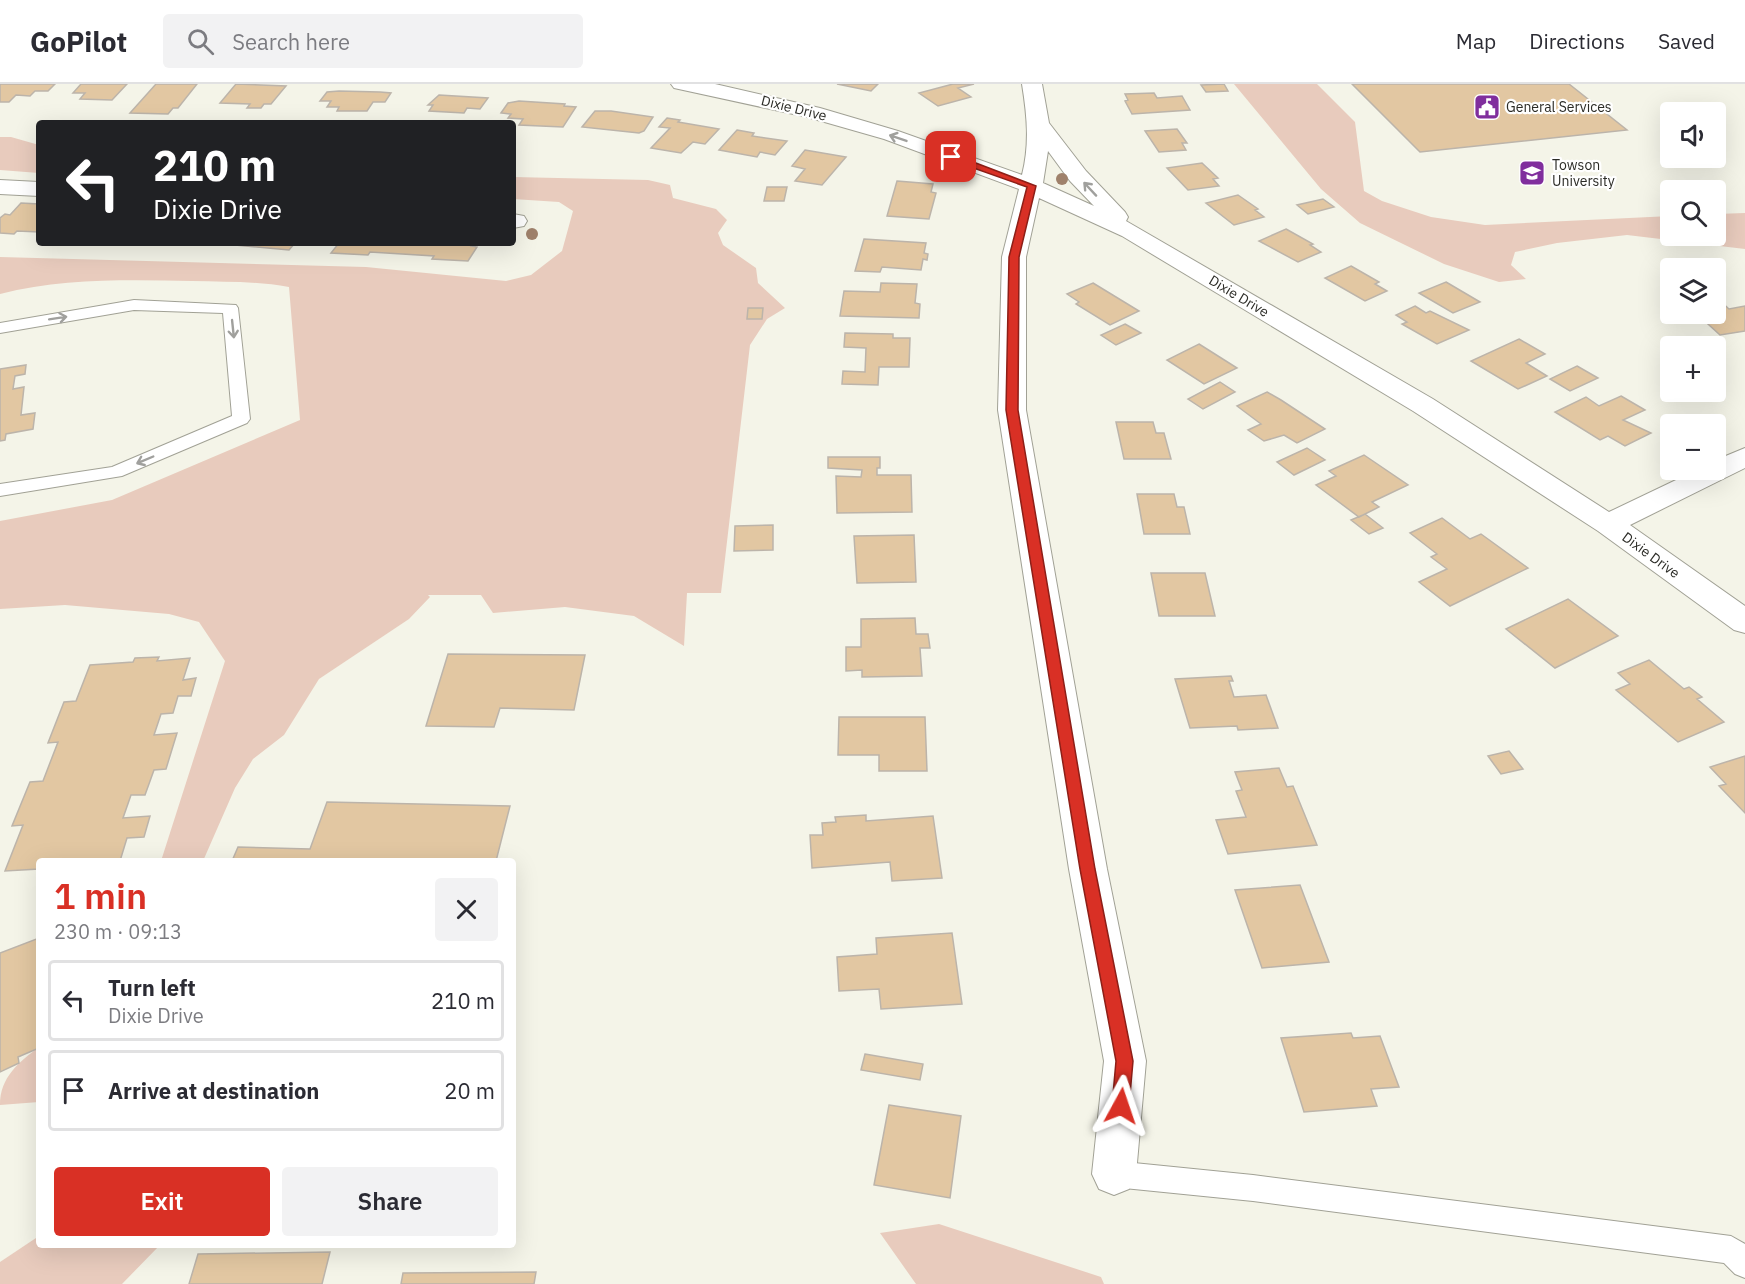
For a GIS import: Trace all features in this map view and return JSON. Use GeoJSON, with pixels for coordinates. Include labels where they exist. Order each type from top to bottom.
{"type":"FeatureCollection","features":[{"type":"Feature","properties":{"kind":"street","name":"Dixie Drive"},"geometry":{"type":"LineString","coordinates":[[681,84],[732,93],[891,135],[1032,186],[1130,231],[1423,405],[1608,524],[1745,622]]}},
{"type":"Feature","properties":{"kind":"street"},"geometry":{"type":"LineString","coordinates":[[1032,84],[1039,124],[1037,160],[1014,257],[1012,410],[1088,869],[1125,1061],[1114,1174]]}},
{"type":"Feature","properties":{"kind":"street"},"geometry":{"type":"LineString","coordinates":[[1039,124],[1078,176],[1130,231]]}},
{"type":"Feature","properties":{"kind":"street"},"geometry":{"type":"LineString","coordinates":[[0,187],[36,189]]}},
{"type":"Feature","properties":{"kind":"street"},"geometry":{"type":"LineString","coordinates":[[1608,524],[1745,457]]}},
{"type":"Feature","properties":{"kind":"lane"},"geometry":{"type":"LineString","coordinates":[[0,328],[134,306],[230,308],[241,419],[116,472],[0,490]]}},
{"type":"Feature","properties":{"kind":"lane"},"geometry":{"type":"LineString","coordinates":[[1114,1174],[1253,1188],[1731,1250],[1745,1264]]}},
{"type":"Feature","properties":{"kind":"shaded area"},"geometry":{"type":"Polygon","coordinates":[[[1234,84],[1317,84],[1355,122],[1364,191],[1382,201],[1431,217],[1485,225],[1660,217],[1660,239],[1627,235],[1557,243],[1515,252],[1511,265],[1526,279],[1499,282],[1444,264],[1360,223],[1321,189],[1234,84]]]}},
{"type":"Feature","properties":{"kind":"shaded area"},"geometry":{"type":"Polygon","coordinates":[[[0,137],[11,137],[36,144],[36,173],[0,170],[0,137]]]}},
{"type":"Feature","properties":{"kind":"shaded area"},"geometry":{"type":"Polygon","coordinates":[[[516,177],[648,180],[670,185],[673,198],[716,209],[727,220],[718,233],[723,245],[756,268],[758,283],[785,308],[767,319],[750,345],[721,593],[687,593],[684,646],[634,616],[565,607],[493,613],[481,595],[428,595],[430,597],[409,619],[319,679],[284,735],[253,759],[235,788],[204,858],[162,858],[225,661],[199,622],[169,614],[65,605],[0,609],[0,521],[112,500],[300,420],[289,287],[241,282],[120,280],[48,285],[0,294],[0,257],[366,267],[506,281],[531,275],[562,251],[573,211],[559,202],[516,199],[516,177]]]}},
{"type":"Feature","properties":{"kind":"shaded area"},"geometry":{"type":"Polygon","coordinates":[[[1745,213],[1745,249],[1720,246],[1726,246],[1726,214],[1745,213]]]}},
{"type":"Feature","properties":{"kind":"shaded area"},"geometry":{"type":"Polygon","coordinates":[[[36,1049],[36,1102],[0,1105],[3,1086],[7,1078],[24,1058],[36,1049]]]}},
{"type":"Feature","properties":{"kind":"shaded area"},"geometry":{"type":"Polygon","coordinates":[[[939,1224],[1101,1277],[1104,1284],[916,1284],[880,1233],[939,1224]]]}},
{"type":"Feature","properties":{"kind":"shaded area"},"geometry":{"type":"Polygon","coordinates":[[[36,1238],[36,1248],[157,1248],[122,1284],[0,1284],[0,1262],[36,1238]]]}},
{"type":"Feature","properties":{"kind":"building"},"geometry":{"type":"Polygon","coordinates":[[[0,84],[55,84],[48,91],[35,91],[30,96],[16,95],[9,102],[0,102],[0,84]]]}},
{"type":"Feature","properties":{"kind":"building"},"geometry":{"type":"Polygon","coordinates":[[[81,84],[127,84],[112,100],[80,99],[85,93],[73,93],[81,84]]]}},
{"type":"Feature","properties":{"kind":"building"},"geometry":{"type":"Polygon","coordinates":[[[156,84],[197,84],[178,108],[173,108],[168,114],[130,113],[156,84]]]}},
{"type":"Feature","properties":{"kind":"building"},"geometry":{"type":"Polygon","coordinates":[[[236,84],[286,86],[271,104],[264,104],[261,108],[247,108],[250,104],[220,103],[236,84]]]}},
{"type":"Feature","properties":{"kind":"building"},"geometry":{"type":"Polygon","coordinates":[[[837,84],[878,84],[871,91],[837,84]]]}},
{"type":"Feature","properties":{"kind":"building"},"geometry":{"type":"Polygon","coordinates":[[[953,84],[974,84],[958,88],[971,97],[938,106],[919,93],[953,84]]]}},
{"type":"Feature","properties":{"kind":"building"},"geometry":{"type":"Polygon","coordinates":[[[1224,84],[1228,91],[1206,92],[1201,85],[1224,84]]]}},
{"type":"Feature","properties":{"kind":"building","name":"General Services"},"geometry":{"type":"Polygon","coordinates":[[[1352,84],[1569,84],[1627,130],[1420,152],[1352,84]]]}},
{"type":"Feature","properties":{"kind":"building"},"geometry":{"type":"Polygon","coordinates":[[[327,92],[391,93],[385,102],[373,102],[367,111],[337,111],[339,107],[327,107],[331,101],[320,101],[327,92]]]}},
{"type":"Feature","properties":{"kind":"building"},"geometry":{"type":"Polygon","coordinates":[[[1154,93],[1157,98],[1182,96],[1190,110],[1132,114],[1125,101],[1128,100],[1125,94],[1154,93]]]}},
{"type":"Feature","properties":{"kind":"building"},"geometry":{"type":"Polygon","coordinates":[[[439,95],[488,98],[480,109],[467,108],[464,113],[429,111],[433,105],[428,105],[439,95]]]}},
{"type":"Feature","properties":{"kind":"building"},"geometry":{"type":"Polygon","coordinates":[[[519,101],[565,104],[564,106],[576,107],[563,127],[519,125],[523,119],[508,118],[511,114],[501,113],[508,103],[519,101]]]}},
{"type":"Feature","properties":{"kind":"building"},"geometry":{"type":"Polygon","coordinates":[[[595,111],[653,117],[644,131],[639,133],[582,127],[595,111]]]}},
{"type":"Feature","properties":{"kind":"building"},"geometry":{"type":"Polygon","coordinates":[[[667,118],[719,129],[705,144],[693,142],[681,153],[651,148],[670,128],[659,127],[667,118]]]}},
{"type":"Feature","properties":{"kind":"building"},"geometry":{"type":"Polygon","coordinates":[[[1177,129],[1187,143],[1182,143],[1186,150],[1159,152],[1145,131],[1177,129]]]}},
{"type":"Feature","properties":{"kind":"building"},"geometry":{"type":"Polygon","coordinates":[[[737,130],[754,133],[752,136],[787,141],[775,155],[760,152],[757,157],[719,150],[737,130]]]}},
{"type":"Feature","properties":{"kind":"building"},"geometry":{"type":"Polygon","coordinates":[[[805,150],[846,157],[822,185],[795,181],[805,169],[792,166],[805,150]]]}},
{"type":"Feature","properties":{"kind":"building"},"geometry":{"type":"Polygon","coordinates":[[[1202,163],[1218,178],[1213,179],[1219,186],[1188,190],[1167,168],[1202,163]]]}},
{"type":"Feature","properties":{"kind":"building"},"geometry":{"type":"Polygon","coordinates":[[[897,181],[933,184],[931,192],[936,193],[929,219],[887,216],[897,181]]]}},
{"type":"Feature","properties":{"kind":"building"},"geometry":{"type":"Polygon","coordinates":[[[767,187],[787,187],[784,201],[764,201],[767,187]]]}},
{"type":"Feature","properties":{"kind":"building"},"geometry":{"type":"Polygon","coordinates":[[[1238,195],[1258,209],[1255,210],[1264,217],[1234,225],[1206,203],[1238,195]]]}},
{"type":"Feature","properties":{"kind":"building"},"geometry":{"type":"Polygon","coordinates":[[[1323,199],[1334,207],[1308,214],[1297,205],[1323,199]]]}},
{"type":"Feature","properties":{"kind":"building"},"geometry":{"type":"Polygon","coordinates":[[[21,203],[36,204],[36,232],[0,233],[0,218],[5,214],[10,215],[21,203]]]}},
{"type":"Feature","properties":{"kind":"building"},"geometry":{"type":"Polygon","coordinates":[[[1286,229],[1313,244],[1310,245],[1321,252],[1298,262],[1259,241],[1286,229]]]}},
{"type":"Feature","properties":{"kind":"building"},"geometry":{"type":"Polygon","coordinates":[[[864,239],[926,243],[924,253],[928,254],[927,260],[923,259],[921,270],[882,267],[880,272],[855,271],[864,239]]]}},
{"type":"Feature","properties":{"kind":"building"},"geometry":{"type":"Polygon","coordinates":[[[246,246],[292,246],[289,250],[246,246]]]}},
{"type":"Feature","properties":{"kind":"building"},"geometry":{"type":"Polygon","coordinates":[[[337,246],[477,247],[468,261],[432,259],[434,256],[370,252],[368,255],[331,253],[337,246]]]}},
{"type":"Feature","properties":{"kind":"building"},"geometry":{"type":"Polygon","coordinates":[[[1351,266],[1379,282],[1375,284],[1387,291],[1365,301],[1325,278],[1351,266]]]}},
{"type":"Feature","properties":{"kind":"building"},"geometry":{"type":"Polygon","coordinates":[[[1446,282],[1480,302],[1453,313],[1419,293],[1446,282]]]}},
{"type":"Feature","properties":{"kind":"building"},"geometry":{"type":"Polygon","coordinates":[[[881,283],[917,284],[915,303],[920,304],[919,318],[840,316],[844,291],[880,292],[881,283]]]}},
{"type":"Feature","properties":{"kind":"building"},"geometry":{"type":"Polygon","coordinates":[[[1093,283],[1139,311],[1110,325],[1076,304],[1079,302],[1067,294],[1093,283]]]}},
{"type":"Feature","properties":{"kind":"building"},"geometry":{"type":"Polygon","coordinates":[[[1415,306],[1426,313],[1430,311],[1469,330],[1437,344],[1402,324],[1407,322],[1396,315],[1415,306]]]}},
{"type":"Feature","properties":{"kind":"building"},"geometry":{"type":"Polygon","coordinates":[[[1726,306],[1729,309],[1745,306],[1745,331],[1720,335],[1708,324],[1726,324],[1726,306]]]}},
{"type":"Feature","properties":{"kind":"building"},"geometry":{"type":"Polygon","coordinates":[[[748,308],[763,308],[762,319],[747,319],[748,308]]]}},
{"type":"Feature","properties":{"kind":"building"},"geometry":{"type":"Polygon","coordinates":[[[1125,324],[1141,333],[1116,345],[1101,335],[1125,324]]]}},
{"type":"Feature","properties":{"kind":"building"},"geometry":{"type":"Polygon","coordinates":[[[845,333],[893,334],[893,338],[910,338],[909,367],[879,367],[878,385],[842,384],[843,371],[865,372],[866,348],[844,347],[845,333]]]}},
{"type":"Feature","properties":{"kind":"building"},"geometry":{"type":"Polygon","coordinates":[[[1519,339],[1545,354],[1526,363],[1547,376],[1518,389],[1471,361],[1519,339]]]}},
{"type":"Feature","properties":{"kind":"building"},"geometry":{"type":"Polygon","coordinates":[[[1199,344],[1237,368],[1204,384],[1167,360],[1199,344]]]}},
{"type":"Feature","properties":{"kind":"building"},"geometry":{"type":"Polygon","coordinates":[[[26,365],[25,374],[15,376],[13,389],[24,387],[21,415],[35,413],[33,429],[6,434],[5,440],[0,441],[0,369],[26,365]]]}},
{"type":"Feature","properties":{"kind":"building"},"geometry":{"type":"Polygon","coordinates":[[[1577,366],[1598,378],[1570,391],[1550,379],[1577,366]]]}},
{"type":"Feature","properties":{"kind":"building"},"geometry":{"type":"Polygon","coordinates":[[[1220,382],[1235,392],[1203,409],[1188,399],[1220,382]]]}},
{"type":"Feature","properties":{"kind":"building"},"geometry":{"type":"Polygon","coordinates":[[[1267,392],[1325,429],[1297,443],[1284,435],[1264,441],[1248,430],[1261,424],[1237,406],[1267,392]]]}},
{"type":"Feature","properties":{"kind":"building"},"geometry":{"type":"Polygon","coordinates":[[[1621,396],[1645,410],[1623,420],[1651,433],[1625,446],[1608,436],[1600,440],[1555,412],[1586,397],[1599,406],[1621,396]]]}},
{"type":"Feature","properties":{"kind":"building"},"geometry":{"type":"Polygon","coordinates":[[[1116,422],[1153,422],[1156,433],[1164,433],[1171,459],[1124,459],[1116,422]]]}},
{"type":"Feature","properties":{"kind":"building"},"geometry":{"type":"Polygon","coordinates":[[[1307,448],[1325,460],[1294,475],[1277,462],[1307,448]]]}},
{"type":"Feature","properties":{"kind":"building"},"geometry":{"type":"Polygon","coordinates":[[[1364,455],[1408,485],[1372,502],[1379,507],[1359,517],[1316,485],[1336,476],[1329,471],[1364,455]]]}},
{"type":"Feature","properties":{"kind":"building"},"geometry":{"type":"Polygon","coordinates":[[[828,457],[880,457],[880,468],[877,468],[877,475],[911,475],[912,512],[837,513],[836,476],[861,477],[862,470],[828,468],[828,457]]]}},
{"type":"Feature","properties":{"kind":"building"},"geometry":{"type":"Polygon","coordinates":[[[1137,494],[1174,494],[1177,507],[1184,507],[1190,534],[1144,534],[1137,494]]]}},
{"type":"Feature","properties":{"kind":"building"},"geometry":{"type":"Polygon","coordinates":[[[1365,514],[1383,528],[1369,534],[1351,520],[1365,514]]]}},
{"type":"Feature","properties":{"kind":"building"},"geometry":{"type":"Polygon","coordinates":[[[1442,518],[1470,539],[1481,534],[1528,568],[1450,606],[1419,582],[1447,569],[1431,557],[1437,554],[1410,533],[1442,518]]]}},
{"type":"Feature","properties":{"kind":"building"},"geometry":{"type":"Polygon","coordinates":[[[773,525],[773,550],[734,551],[735,526],[773,525]]]}},
{"type":"Feature","properties":{"kind":"building"},"geometry":{"type":"Polygon","coordinates":[[[914,535],[916,582],[857,583],[854,536],[914,535]]]}},
{"type":"Feature","properties":{"kind":"building"},"geometry":{"type":"Polygon","coordinates":[[[1151,573],[1205,573],[1215,616],[1159,616],[1151,573]]]}},
{"type":"Feature","properties":{"kind":"building"},"geometry":{"type":"Polygon","coordinates":[[[1568,599],[1618,636],[1555,668],[1506,629],[1568,599]]]}},
{"type":"Feature","properties":{"kind":"building"},"geometry":{"type":"Polygon","coordinates":[[[915,618],[916,634],[928,634],[930,648],[920,648],[922,676],[862,677],[862,670],[846,671],[846,647],[861,647],[861,619],[915,618]]]}},
{"type":"Feature","properties":{"kind":"building"},"geometry":{"type":"Polygon","coordinates":[[[448,654],[585,655],[574,710],[500,708],[494,727],[426,726],[448,654]]]}},
{"type":"Feature","properties":{"kind":"building"},"geometry":{"type":"Polygon","coordinates":[[[159,657],[157,661],[190,658],[183,680],[196,678],[191,696],[178,696],[173,713],[161,714],[154,735],[177,733],[166,769],[154,770],[145,795],[131,795],[123,818],[150,816],[144,837],[127,838],[121,858],[36,858],[36,869],[5,871],[23,825],[12,826],[30,782],[43,781],[58,742],[48,743],[64,702],[76,701],[90,665],[133,662],[135,658],[159,657]]]}},
{"type":"Feature","properties":{"kind":"building"},"geometry":{"type":"Polygon","coordinates":[[[1649,660],[1684,689],[1689,687],[1702,697],[1697,699],[1724,722],[1678,742],[1616,690],[1630,684],[1618,673],[1649,660]]]}},
{"type":"Feature","properties":{"kind":"building"},"geometry":{"type":"Polygon","coordinates":[[[1231,676],[1233,681],[1229,681],[1234,697],[1266,695],[1278,728],[1238,730],[1237,726],[1190,728],[1175,679],[1231,676]]]}},
{"type":"Feature","properties":{"kind":"building"},"geometry":{"type":"Polygon","coordinates":[[[839,717],[925,717],[927,771],[879,771],[879,755],[838,755],[839,717]]]}},
{"type":"Feature","properties":{"kind":"building"},"geometry":{"type":"Polygon","coordinates":[[[1509,751],[1523,769],[1501,774],[1488,756],[1509,751]]]}},
{"type":"Feature","properties":{"kind":"building"},"geometry":{"type":"Polygon","coordinates":[[[1745,756],[1745,813],[1719,786],[1726,784],[1710,767],[1745,756]]]}},
{"type":"Feature","properties":{"kind":"building"},"geometry":{"type":"Polygon","coordinates":[[[1279,768],[1287,787],[1293,786],[1317,845],[1228,854],[1216,820],[1246,817],[1236,791],[1242,790],[1235,772],[1279,768]]]}},
{"type":"Feature","properties":{"kind":"building"},"geometry":{"type":"Polygon","coordinates":[[[327,802],[510,806],[497,858],[233,858],[238,847],[310,849],[327,802]]]}},
{"type":"Feature","properties":{"kind":"building"},"geometry":{"type":"Polygon","coordinates":[[[866,815],[866,821],[933,816],[942,878],[892,881],[890,862],[812,868],[810,835],[823,835],[822,823],[836,822],[835,817],[866,815]]]}},
{"type":"Feature","properties":{"kind":"building"},"geometry":{"type":"Polygon","coordinates":[[[1300,885],[1329,962],[1262,968],[1235,890],[1300,885]]]}},
{"type":"Feature","properties":{"kind":"building"},"geometry":{"type":"Polygon","coordinates":[[[952,933],[962,1004],[881,1009],[879,989],[839,991],[837,957],[877,954],[876,938],[952,933]]]}},
{"type":"Feature","properties":{"kind":"building"},"geometry":{"type":"Polygon","coordinates":[[[36,939],[36,1049],[18,1057],[19,1063],[0,1072],[0,953],[36,939]]]}},
{"type":"Feature","properties":{"kind":"building"},"geometry":{"type":"Polygon","coordinates":[[[1351,1033],[1353,1038],[1380,1036],[1399,1087],[1371,1089],[1377,1106],[1304,1112],[1281,1038],[1351,1033]]]}},
{"type":"Feature","properties":{"kind":"building"},"geometry":{"type":"Polygon","coordinates":[[[865,1054],[923,1064],[920,1080],[861,1070],[865,1054]]]}},
{"type":"Feature","properties":{"kind":"building"},"geometry":{"type":"Polygon","coordinates":[[[889,1105],[961,1116],[950,1198],[874,1185],[889,1105]]]}},
{"type":"Feature","properties":{"kind":"building"},"geometry":{"type":"Polygon","coordinates":[[[330,1252],[322,1284],[189,1284],[198,1254],[330,1252]]]}},
{"type":"Feature","properties":{"kind":"building"},"geometry":{"type":"Polygon","coordinates":[[[536,1272],[534,1284],[401,1284],[403,1273],[536,1272]]]}},
{"type":"Feature","properties":{"kind":"place","name":"General Services"},"geometry":{"type":"Point","coordinates":[1487,107]}},
{"type":"Feature","properties":{"kind":"place","name":"Towson University"},"geometry":{"type":"Point","coordinates":[1532,173]}},
{"type":"Feature","properties":{"kind":"route"},"geometry":{"type":"LineString","coordinates":[[951,157],[1032,186],[1014,257],[1012,410],[1088,869],[1125,1061],[1121,1106]]}}]}
